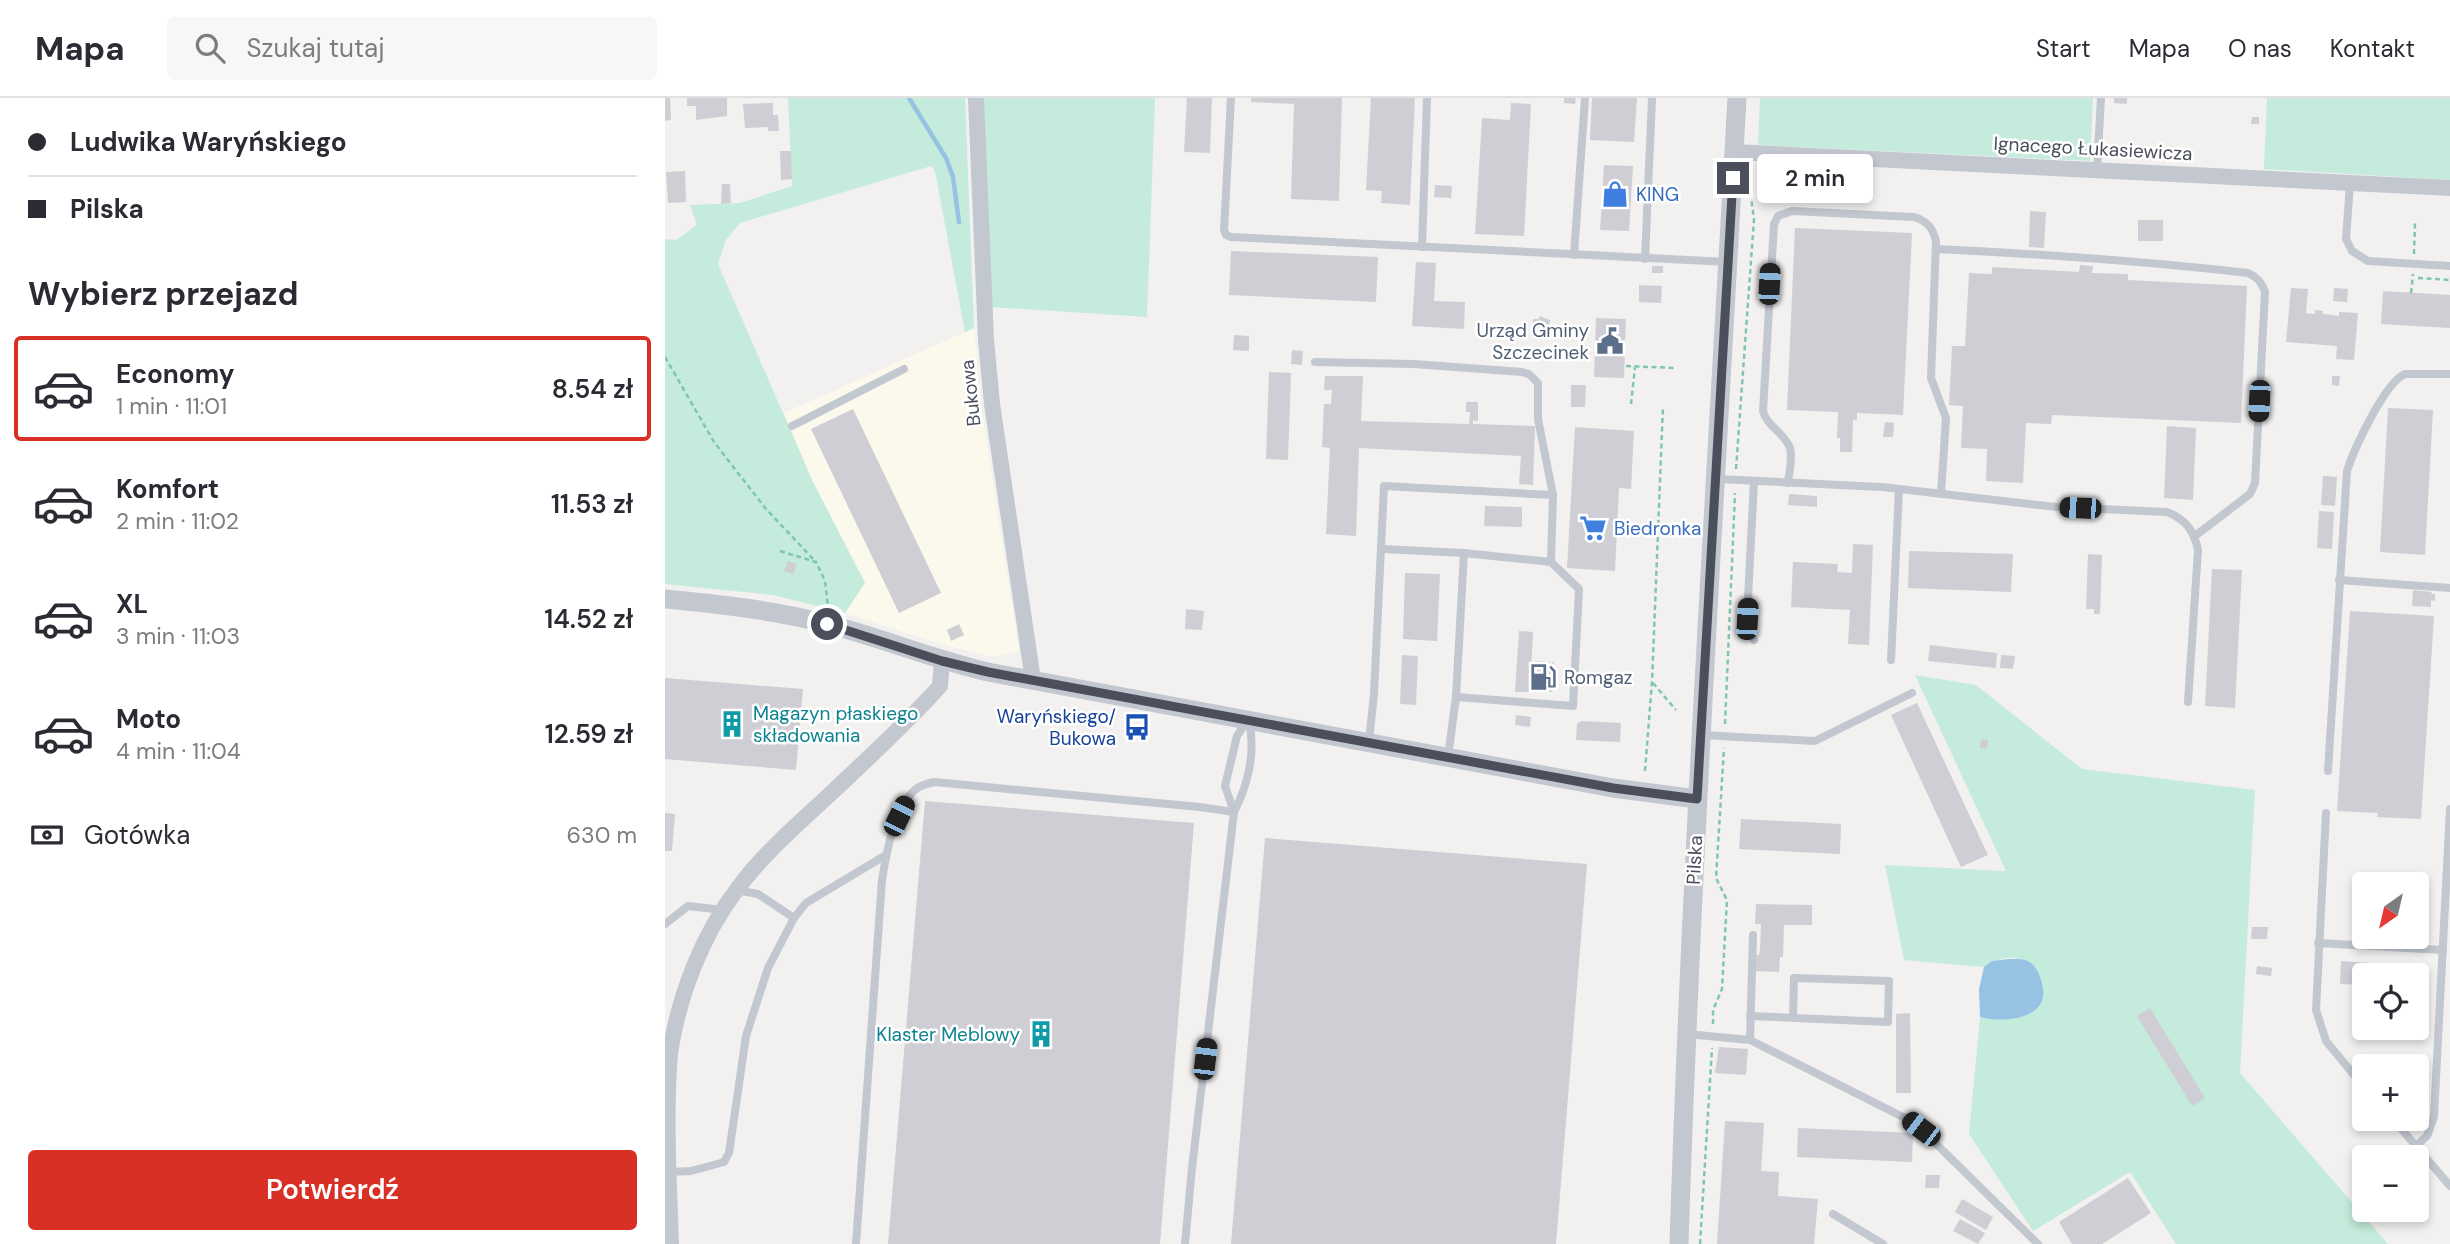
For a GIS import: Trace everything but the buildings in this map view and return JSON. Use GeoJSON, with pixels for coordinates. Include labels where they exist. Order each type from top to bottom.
{"type":"FeatureCollection","features":[{"type":"Feature","properties":{"kind":"street","name":"Bukowa"},"geometry":{"type":"LineString","coordinates":[[976,98],[986,340],[992,404],[1033,680]]}},
{"type":"Feature","properties":{"kind":"street","name":"Pilska"},"geometry":{"type":"LineString","coordinates":[[1679,1244],[1685,1034],[1697,799],[1726,480],[1728,262],[1737,98]]}},
{"type":"Feature","properties":{"kind":"street","name":"Ignacego Łukasiewicza"},"geometry":{"type":"LineString","coordinates":[[1734,152],[2450,188]]}},
{"type":"Feature","properties":{"kind":"street"},"geometry":{"type":"LineString","coordinates":[[665,599],[773,612],[827,624],[942,661],[1033,680],[1613,788],[1697,799]]}},
{"type":"Feature","properties":{"kind":"street"},"geometry":{"type":"LineString","coordinates":[[671,1244],[668,1085],[670,1054],[676,1023],[692,971],[736,890],[777,843],[940,686],[942,661]]}},
{"type":"Feature","properties":{"kind":"lane"},"geometry":{"type":"LineString","coordinates":[[1231,98],[1224,230],[1226,235],[1231,237],[1728,262]]}},
{"type":"Feature","properties":{"kind":"lane"},"geometry":{"type":"LineString","coordinates":[[1422,247],[1427,98]]}},
{"type":"Feature","properties":{"kind":"lane"},"geometry":{"type":"LineString","coordinates":[[1574,255],[1585,98]]}},
{"type":"Feature","properties":{"kind":"lane"},"geometry":{"type":"LineString","coordinates":[[1645,259],[1653,98]]}},
{"type":"Feature","properties":{"kind":"lane"},"geometry":{"type":"LineString","coordinates":[[2097,170],[2101,98]]}},
{"type":"Feature","properties":{"kind":"lane"},"geometry":{"type":"LineString","coordinates":[[2350,183],[2346,239],[2352,251],[2368,261],[2450,266]]}},
{"type":"Feature","properties":{"kind":"lane"},"geometry":{"type":"LineString","coordinates":[[1788,482],[1791,451],[1789,445],[1767,422],[1763,411],[1772,233],[1778,216],[1792,211],[1914,217],[1928,224],[1934,232],[1936,249],[1931,378],[1946,418],[1941,494]]}},
{"type":"Feature","properties":{"kind":"lane"},"geometry":{"type":"LineString","coordinates":[[1936,249],[2165,263],[2256,276],[2265,292],[2255,483],[2250,494],[2196,536]]}},
{"type":"Feature","properties":{"kind":"lane"},"geometry":{"type":"LineString","coordinates":[[1315,362],[1414,364],[1529,374],[1538,383],[1538,419],[1553,495],[1551,562]]}},
{"type":"Feature","properties":{"kind":"lane"},"geometry":{"type":"LineString","coordinates":[[792,426],[904,369]]}},
{"type":"Feature","properties":{"kind":"lane"},"geometry":{"type":"LineString","coordinates":[[2328,771],[2347,471],[2352,456],[2387,390],[2398,377],[2405,374],[2450,374]]}},
{"type":"Feature","properties":{"kind":"lane"},"geometry":{"type":"LineString","coordinates":[[1726,480],[1899,489],[2056,507],[2167,512],[2178,516],[2196,536],[2198,550],[2188,702]]}},
{"type":"Feature","properties":{"kind":"lane"},"geometry":{"type":"LineString","coordinates":[[1754,481],[1747,619],[1754,640]]}},
{"type":"Feature","properties":{"kind":"lane"},"geometry":{"type":"LineString","coordinates":[[1369,742],[1374,694],[1384,486],[1553,495]]}},
{"type":"Feature","properties":{"kind":"lane"},"geometry":{"type":"LineString","coordinates":[[1891,660],[1899,489]]}},
{"type":"Feature","properties":{"kind":"lane"},"geometry":{"type":"LineString","coordinates":[[1382,549],[1464,553],[1551,562],[1579,589],[1573,706],[1456,697]]}},
{"type":"Feature","properties":{"kind":"lane"},"geometry":{"type":"LineString","coordinates":[[1448,757],[1456,697],[1464,553]]}},
{"type":"Feature","properties":{"kind":"lane"},"geometry":{"type":"LineString","coordinates":[[2339,580],[2450,588]]}},
{"type":"Feature","properties":{"kind":"lane"},"geometry":{"type":"LineString","coordinates":[[1701,735],[1815,741],[1912,693]]}},
{"type":"Feature","properties":{"kind":"lane"},"geometry":{"type":"LineString","coordinates":[[1234,813],[1225,786],[1237,736],[1248,719]]}},
{"type":"Feature","properties":{"kind":"lane"},"geometry":{"type":"LineString","coordinates":[[1185,1244],[1234,813],[1246,789],[1253,739],[1248,719]]}},
{"type":"Feature","properties":{"kind":"lane"},"geometry":{"type":"LineString","coordinates":[[856,1244],[881,893],[886,855],[907,799],[917,788],[935,782],[1200,807],[1234,813]]}},
{"type":"Feature","properties":{"kind":"lane"},"geometry":{"type":"LineString","coordinates":[[2417,1145],[2427,1136],[2434,1117],[2450,809]]}},
{"type":"Feature","properties":{"kind":"lane"},"geometry":{"type":"LineString","coordinates":[[2326,813],[2315,991],[2319,1025],[2326,1041],[2352,1073]]}},
{"type":"Feature","properties":{"kind":"lane"},"geometry":{"type":"LineString","coordinates":[[669,1172],[691,1171],[724,1162],[729,1153],[745,1036],[768,968],[794,918],[806,903],[886,855]]}},
{"type":"Feature","properties":{"kind":"lane"},"geometry":{"type":"LineString","coordinates":[[736,890],[758,894],[794,918]]}},
{"type":"Feature","properties":{"kind":"lane"},"geometry":{"type":"LineString","coordinates":[[665,924],[688,906],[723,910]]}},
{"type":"Feature","properties":{"kind":"lane"},"geometry":{"type":"LineString","coordinates":[[1749,1040],[1753,935]]}},
{"type":"Feature","properties":{"kind":"lane"},"geometry":{"type":"LineString","coordinates":[[2318,943],[2443,950]]}},
{"type":"Feature","properties":{"kind":"lane"},"geometry":{"type":"LineString","coordinates":[[1750,1016],[1793,1018],[1888,1022],[1889,981],[1794,978],[1793,1018]]}},
{"type":"Feature","properties":{"kind":"lane"},"geometry":{"type":"LineString","coordinates":[[1685,1034],[1749,1040],[1907,1119],[1921,1129],[2038,1244]]}},
{"type":"Feature","properties":{"kind":"lane"},"geometry":{"type":"LineString","coordinates":[[2403,1131],[2415,1145]]}},
{"type":"Feature","properties":{"kind":"lane"},"geometry":{"type":"LineString","coordinates":[[2429,1161],[2450,1186]]}},
{"type":"Feature","properties":{"kind":"lane"},"geometry":{"type":"LineString","coordinates":[[1833,1214],[1883,1244]]}},
{"type":"Feature","properties":{"kind":"path"},"geometry":{"type":"LineString","coordinates":[[1700,1244],[1713,1010],[1722,989],[1727,900],[1716,878],[1724,735],[1726,480],[1754,219],[1751,197]]}},
{"type":"Feature","properties":{"kind":"path"},"geometry":{"type":"LineString","coordinates":[[2412,277],[2450,280]]}},
{"type":"Feature","properties":{"kind":"path"},"geometry":{"type":"LineString","coordinates":[[665,357],[714,442],[766,509],[816,562],[828,595],[827,624]]}},
{"type":"Feature","properties":{"kind":"path"},"geometry":{"type":"LineString","coordinates":[[1626,366],[1676,368]]}},
{"type":"Feature","properties":{"kind":"path"},"geometry":{"type":"LineString","coordinates":[[1631,404],[1635,367]]}},
{"type":"Feature","properties":{"kind":"path"},"geometry":{"type":"LineString","coordinates":[[1645,771],[1652,682],[1663,406]]}},
{"type":"Feature","properties":{"kind":"path"},"geometry":{"type":"LineString","coordinates":[[780,551],[816,562]]}},
{"type":"Feature","properties":{"kind":"path"},"geometry":{"type":"LineString","coordinates":[[1652,682],[1676,710]]}},
{"type":"Feature","properties":{"kind":"shaded area"},"geometry":{"type":"Polygon","coordinates":[[[974,328],[981,405],[1019,651],[994,657],[937,643],[845,613],[865,582],[813,482],[784,413],[974,328]]]}},
{"type":"Feature","properties":{"kind":"green space"},"geometry":{"type":"Polygon","coordinates":[[[788,98],[965,98],[974,328],[965,332],[935,171],[931,166],[740,223],[726,240],[718,264],[813,482],[865,583],[845,613],[773,595],[665,584],[665,239],[676,240],[697,225],[690,205],[740,203],[792,186],[788,98]]]}},
{"type":"Feature","properties":{"kind":"green space"},"geometry":{"type":"Polygon","coordinates":[[[983,98],[1155,98],[1147,317],[991,307],[983,98]]]}},
{"type":"Feature","properties":{"kind":"green space"},"geometry":{"type":"Polygon","coordinates":[[[1760,98],[2093,98],[2090,161],[1758,145],[1760,98]]]}},
{"type":"Feature","properties":{"kind":"green space"},"geometry":{"type":"Polygon","coordinates":[[[2267,98],[2450,98],[2450,180],[2264,169],[2267,98]]]}},
{"type":"Feature","properties":{"kind":"green space"},"geometry":{"type":"Polygon","coordinates":[[[1915,675],[1976,685],[2082,769],[2255,790],[2240,1073],[2352,1202],[2352,1222],[2369,1222],[2388,1244],[2176,1244],[2130,1172],[2033,1231],[1969,1134],[1980,1017],[2005,1019],[2042,1002],[2039,978],[2026,962],[2017,959],[2007,958],[1984,967],[1904,960],[1885,865],[2006,871],[1915,675]]]}},
{"type":"Feature","properties":{"kind":"water"},"geometry":{"type":"Polygon","coordinates":[[[2026,960],[2034,966],[2043,988],[2041,1003],[2022,1017],[2004,1020],[1980,1017],[1979,989],[1984,967],[1992,961],[2026,960]]]}},
{"type":"Feature","properties":{"kind":"waterway"},"geometry":{"type":"LineString","coordinates":[[909,98],[946,158],[953,177],[959,222]]}},
{"type":"Feature","properties":{"kind":"place","name":"KING"},"geometry":{"type":"Point","coordinates":[1615,194]}},
{"type":"Feature","properties":{"kind":"place","name":"Urząd Gminy Szczecinek"},"geometry":{"type":"Point","coordinates":[1610,341]}},
{"type":"Feature","properties":{"kind":"place","name":"Biedronka"},"geometry":{"type":"Point","coordinates":[1593,528]}},
{"type":"Feature","properties":{"kind":"place","name":"Romgaz"},"geometry":{"type":"Point","coordinates":[1543,677]}},
{"type":"Feature","properties":{"kind":"place","name":"Magazyn płaskiego składowania"},"geometry":{"type":"Point","coordinates":[732,724]}},
{"type":"Feature","properties":{"kind":"place","name":"Waryńskiego/ Bukowa"},"geometry":{"type":"Point","coordinates":[1137,727]}},
{"type":"Feature","properties":{"kind":"place","name":"Klaster Meblowy"},"geometry":{"type":"Point","coordinates":[1041,1034]}},
{"type":"Feature","properties":{"kind":"route"},"geometry":{"type":"LineString","coordinates":[[827,624],[942,661],[988,672],[1613,788],[1697,799],[1733,178]]}}]}
